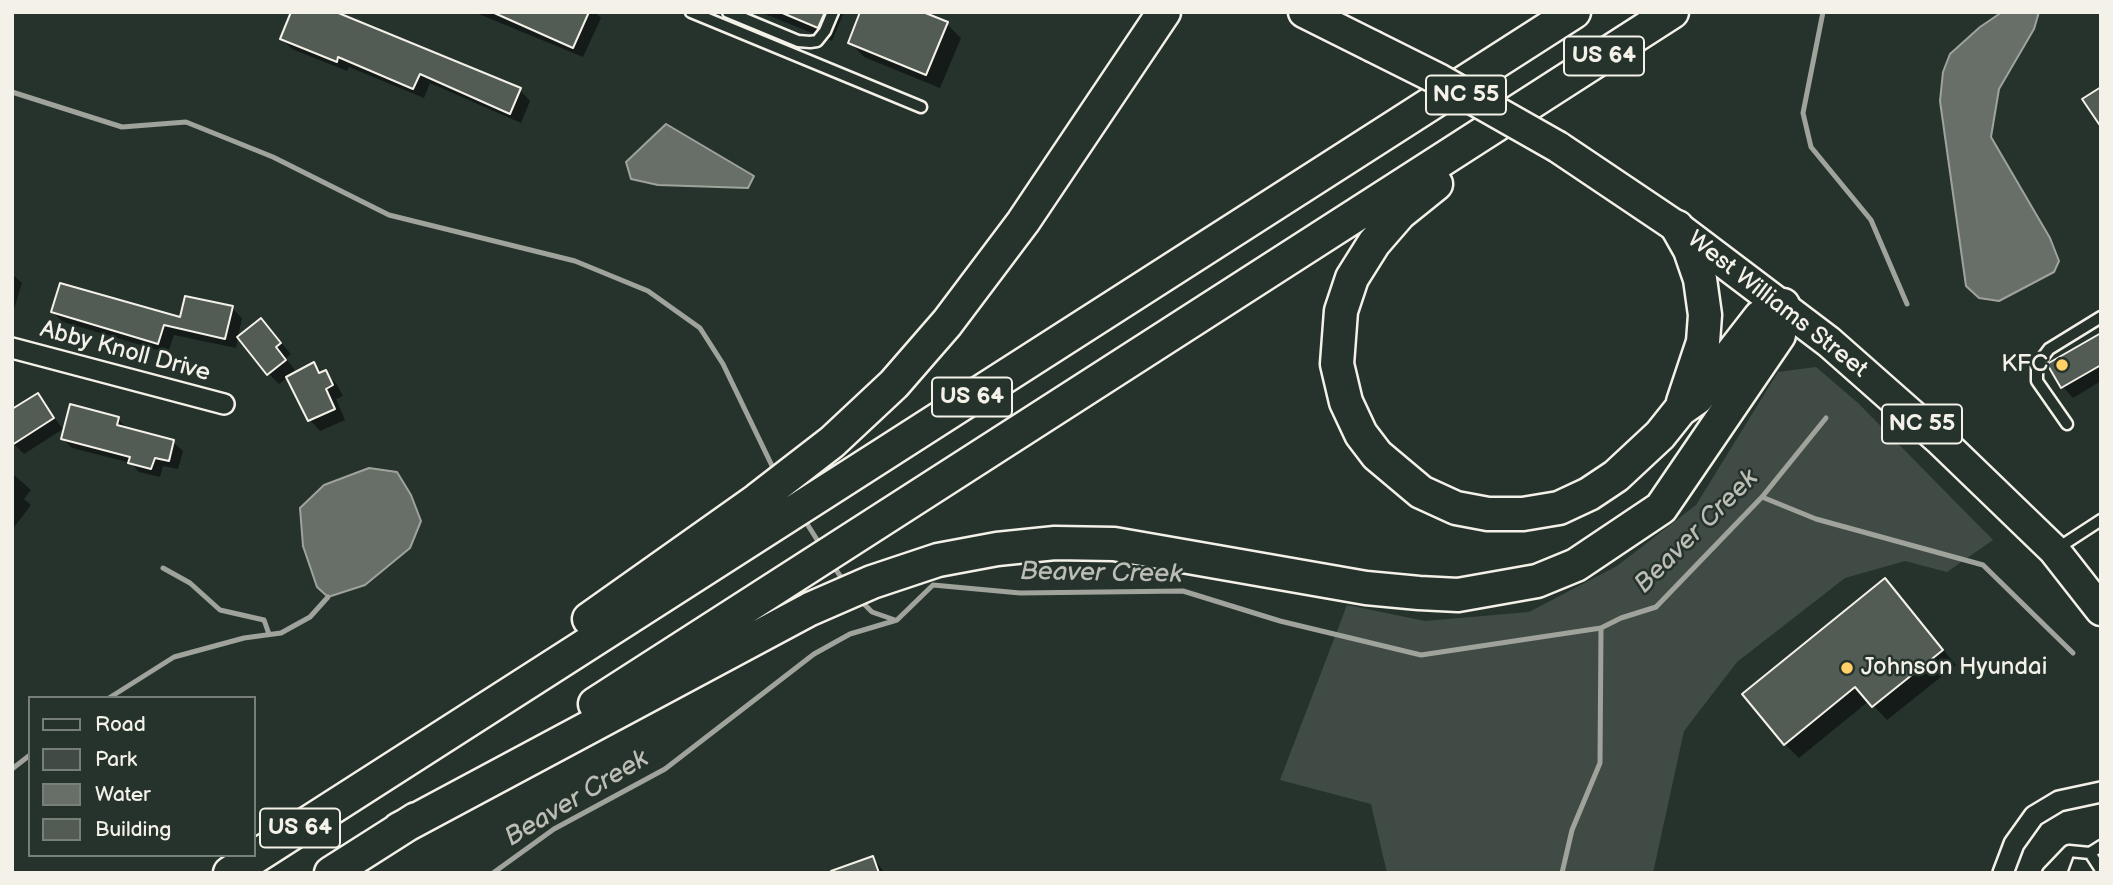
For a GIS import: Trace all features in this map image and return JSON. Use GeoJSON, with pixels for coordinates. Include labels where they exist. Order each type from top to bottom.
{"type":"FeatureCollection","features":[{"type":"Feature","properties":{"kind":"highway"},"geometry":{"type":"LineString","coordinates":[[370,783],[586,621],[757,500],[832,442],[894,384],[947,323],[1023,222],[1164,12]]}},
{"type":"Feature","properties":{"kind":"highway","name":"US 64"},"geometry":{"type":"LineString","coordinates":[[256,856],[1574,12]]}},
{"type":"Feature","properties":{"kind":"highway","name":"US 64"},"geometry":{"type":"LineString","coordinates":[[331,873],[1672,12]]}},
{"type":"Feature","properties":{"kind":"highway"},"geometry":{"type":"LineString","coordinates":[[1536,99],[1400,214],[1374,243],[1352,278],[1341,311],[1337,364],[1346,402],[1361,434],[1396,474],[1432,497],[1456,508],[1488,514],[1523,514],[1559,508],[1589,494],[1616,476],[1642,453],[1680,410],[1697,398],[1760,317],[1783,305]]}},
{"type":"Feature","properties":{"kind":"highway"},"geometry":{"type":"LineString","coordinates":[[1677,227],[1690,250],[1700,279],[1705,315],[1703,342],[1680,410]]}},
{"type":"Feature","properties":{"kind":"highway"},"geometry":{"type":"LineString","coordinates":[[399,830],[810,609],[872,582],[938,560],[998,549],[1055,543],[1114,544],[1366,588],[1419,593],[1458,595],[1537,581],[1577,565],[1661,509],[1779,335],[1783,305]]}},
{"type":"Feature","properties":{"kind":"highway","name":"US 64"},"geometry":{"type":"LineString","coordinates":[[230,873],[255,857]]}},
{"type":"Feature","properties":{"kind":"main road","name":"West Williams Street"},"geometry":{"type":"LineString","coordinates":[[1304,12],[1440,80],[1587,164],[1783,305],[1940,440],[2054,550],[2101,610]]}},
{"type":"Feature","properties":{"kind":"street","name":"Abby Knoll Drive"},"geometry":{"type":"LineString","coordinates":[[12,348],[224,404]]}},
{"type":"Feature","properties":{"kind":"street"},"geometry":{"type":"LineString","coordinates":[[2003,873],[2014,844],[2034,816],[2059,801],[2101,792]]}},
{"type":"Feature","properties":{"kind":"lane"},"geometry":{"type":"LineString","coordinates":[[691,12],[920,107]]}},
{"type":"Feature","properties":{"kind":"lane"},"geometry":{"type":"LineString","coordinates":[[728,12],[798,41],[810,42],[817,41],[825,31],[833,12]]}},
{"type":"Feature","properties":{"kind":"lane"},"geometry":{"type":"LineString","coordinates":[[2067,424],[2037,381],[2038,365],[2049,349],[2101,317]]}},
{"type":"Feature","properties":{"kind":"lane"},"geometry":{"type":"LineString","coordinates":[[2054,550],[2101,520]]}},
{"type":"Feature","properties":{"kind":"lane"},"geometry":{"type":"LineString","coordinates":[[2069,851],[2090,853],[2101,846]]}},
{"type":"Feature","properties":{"kind":"lane"},"geometry":{"type":"LineString","coordinates":[[2048,873],[2069,851]]}},
{"type":"Feature","properties":{"kind":"lane"},"geometry":{"type":"LineString","coordinates":[[2061,873],[2069,851]]}},
{"type":"Feature","properties":{"kind":"lane"},"geometry":{"type":"LineString","coordinates":[[2090,853],[2101,870]]}},
{"type":"Feature","properties":{"kind":"green space"},"geometry":{"type":"Polygon","coordinates":[[[1816,367],[1858,403],[1993,540],[1947,572],[1905,561],[1845,578],[1737,662],[1684,731],[1653,873],[1387,873],[1371,804],[1280,780],[1347,605],[1425,621],[1529,612],[1617,566],[1696,505],[1778,372],[1816,367]]]}},
{"type":"Feature","properties":{"kind":"water"},"geometry":{"type":"Polygon","coordinates":[[[2002,12],[2039,12],[2034,29],[1999,89],[1991,137],[2050,238],[2059,261],[2054,272],[1999,301],[1979,298],[1966,286],[1940,101],[1943,72],[1950,54],[1980,27],[2002,12]]]}},
{"type":"Feature","properties":{"kind":"water"},"geometry":{"type":"Polygon","coordinates":[[[666,124],[754,176],[748,188],[658,185],[631,179],[626,162],[666,124]]]}},
{"type":"Feature","properties":{"kind":"water"},"geometry":{"type":"Polygon","coordinates":[[[369,468],[397,472],[411,495],[421,521],[410,548],[365,585],[328,597],[317,587],[303,546],[300,508],[324,485],[369,468]]]}},
{"type":"Feature","properties":{"kind":"building"},"geometry":{"type":"Polygon","coordinates":[[[291,12],[336,12],[521,88],[510,114],[420,74],[413,89],[338,57],[337,62],[280,39],[291,12]]]}},
{"type":"Feature","properties":{"kind":"building"},"geometry":{"type":"Polygon","coordinates":[[[492,12],[589,12],[573,48],[492,12]]]}},
{"type":"Feature","properties":{"kind":"building"},"geometry":{"type":"Polygon","coordinates":[[[780,12],[825,12],[818,28],[780,12]]]}},
{"type":"Feature","properties":{"kind":"building"},"geometry":{"type":"Polygon","coordinates":[[[860,12],[923,12],[948,22],[926,75],[848,43],[860,12]]]}},
{"type":"Feature","properties":{"kind":"building"},"geometry":{"type":"Polygon","coordinates":[[[2101,87],[2101,127],[2082,99],[2101,87]]]}},
{"type":"Feature","properties":{"kind":"building"},"geometry":{"type":"Polygon","coordinates":[[[60,283],[180,317],[185,296],[233,306],[225,339],[164,325],[158,344],[51,312],[60,283]]]}},
{"type":"Feature","properties":{"kind":"building"},"geometry":{"type":"Polygon","coordinates":[[[261,318],[281,343],[276,347],[286,360],[267,375],[237,337],[261,318]]]}},
{"type":"Feature","properties":{"kind":"building"},"geometry":{"type":"Polygon","coordinates":[[[2101,333],[2101,365],[2061,388],[2047,364],[2101,333]]]}},
{"type":"Feature","properties":{"kind":"building"},"geometry":{"type":"Polygon","coordinates":[[[314,362],[319,373],[326,370],[333,385],[326,389],[335,409],[308,421],[286,377],[314,362]]]}},
{"type":"Feature","properties":{"kind":"building"},"geometry":{"type":"Polygon","coordinates":[[[38,393],[54,418],[12,445],[12,409],[38,393]]]}},
{"type":"Feature","properties":{"kind":"building"},"geometry":{"type":"Polygon","coordinates":[[[70,404],[119,417],[117,425],[174,440],[169,461],[155,458],[151,469],[128,463],[130,457],[61,439],[70,404]]]}},
{"type":"Feature","properties":{"kind":"building","name":"Johnson Hyundai"},"geometry":{"type":"Polygon","coordinates":[[[1885,578],[1943,650],[1872,707],[1855,687],[1784,745],[1742,694],[1885,578]]]}},
{"type":"Feature","properties":{"kind":"building"},"geometry":{"type":"Polygon","coordinates":[[[873,856],[879,873],[831,873],[831,871],[873,856]]]}},
{"type":"Feature","properties":{"kind":"waterway","name":"Beaver Creek"},"geometry":{"type":"LineString","coordinates":[[1823,12],[1803,113],[1811,147],[1871,220],[1907,304]]}},
{"type":"Feature","properties":{"kind":"waterway"},"geometry":{"type":"LineString","coordinates":[[12,92],[122,127],[186,122],[273,157],[389,215],[575,261],[648,291],[700,328],[723,364],[775,472]]}},
{"type":"Feature","properties":{"kind":"waterway","name":"Beaver Creek"},"geometry":{"type":"LineString","coordinates":[[493,873],[554,829],[665,769],[814,654],[850,634],[897,620],[933,585],[1020,593],[1183,591],[1280,621],[1421,655],[1601,628],[1621,618],[1656,607],[1762,497],[1826,418]]}},
{"type":"Feature","properties":{"kind":"waterway"},"geometry":{"type":"LineString","coordinates":[[1762,497],[1816,519],[1983,565],[2073,653]]}},
{"type":"Feature","properties":{"kind":"waterway"},"geometry":{"type":"LineString","coordinates":[[804,519],[821,546]]}},
{"type":"Feature","properties":{"kind":"waterway"},"geometry":{"type":"LineString","coordinates":[[831,563],[846,584]]}},
{"type":"Feature","properties":{"kind":"waterway"},"geometry":{"type":"LineString","coordinates":[[163,568],[190,583],[220,610],[264,620],[269,634],[268,632]]}},
{"type":"Feature","properties":{"kind":"waterway"},"geometry":{"type":"LineString","coordinates":[[112,696],[174,657],[244,638],[281,633],[310,617],[328,597]]}},
{"type":"Feature","properties":{"kind":"waterway"},"geometry":{"type":"LineString","coordinates":[[859,599],[872,612],[895,620]]}},
{"type":"Feature","properties":{"kind":"waterway"},"geometry":{"type":"LineString","coordinates":[[1562,873],[1572,830],[1600,763],[1601,628]]}},
{"type":"Feature","properties":{"kind":"waterway"},"geometry":{"type":"LineString","coordinates":[[12,769],[28,757]]}},
{"type":"Feature","properties":{"kind":"place","name":"KFC"},"geometry":{"type":"Point","coordinates":[2062,365]}},
{"type":"Feature","properties":{"kind":"place","name":"Johnson Hyundai"},"geometry":{"type":"Point","coordinates":[1847,668]}}]}
